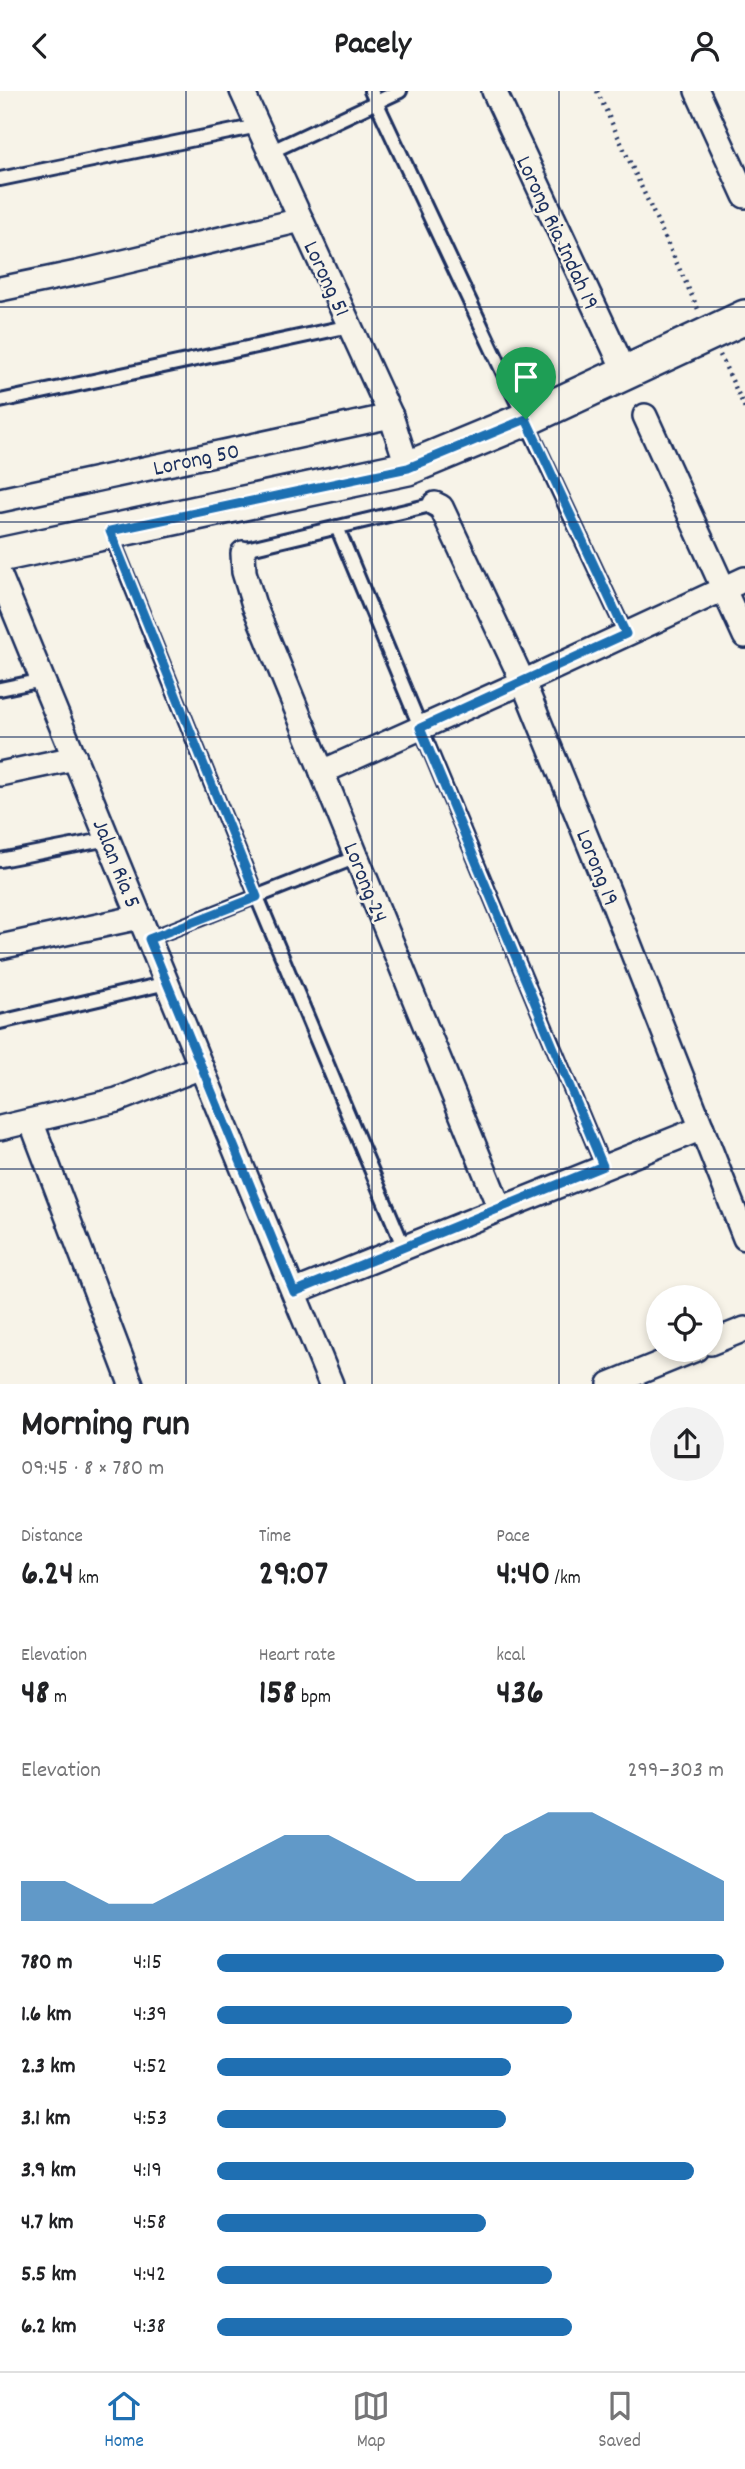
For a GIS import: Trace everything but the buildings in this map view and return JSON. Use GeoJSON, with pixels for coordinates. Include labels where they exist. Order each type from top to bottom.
{"type":"FeatureCollection","features":[{"type":"Feature","properties":{"kind":"street","name":"Lorong 51"},"geometry":{"type":"LineString","coordinates":[[242,91],[391,417],[408,468]]}},
{"type":"Feature","properties":{"kind":"street","name":"Lorong Ria Indah 19"},"geometry":{"type":"LineString","coordinates":[[494,91],[625,372]]}},
{"type":"Feature","properties":{"kind":"street"},"geometry":{"type":"LineString","coordinates":[[697,91],[745,196]]}},
{"type":"Feature","properties":{"kind":"street"},"geometry":{"type":"LineString","coordinates":[[0,289],[301,220]]}},
{"type":"Feature","properties":{"kind":"street"},"geometry":{"type":"LineString","coordinates":[[0,555],[408,468],[526,419],[745,317]]}},
{"type":"Feature","properties":{"kind":"street"},"geometry":{"type":"LineString","coordinates":[[645,416],[735,584],[745,636]]}},
{"type":"Feature","properties":{"kind":"street","name":"Lorong 50"},"geometry":{"type":"LineString","coordinates":[[0,501],[391,417]]}},
{"type":"Feature","properties":{"kind":"street","name":"Lorong 19"},"geometry":{"type":"LineString","coordinates":[[435,504],[441,507],[523,683],[617,912],[745,1238]]}},
{"type":"Feature","properties":{"kind":"street","name":"Lorong 24"},"geometry":{"type":"LineString","coordinates":[[243,553],[244,572],[254,605],[500,1209]]}},
{"type":"Feature","properties":{"kind":"street","name":"Jalan Ria 5"},"geometry":{"type":"LineString","coordinates":[[0,576],[6,606],[43,680],[331,1384]]}},
{"type":"Feature","properties":{"kind":"street"},"geometry":{"type":"LineString","coordinates":[[322,772],[523,683],[735,584]]}},
{"type":"Feature","properties":{"kind":"street"},"geometry":{"type":"LineString","coordinates":[[0,774],[75,758]]}},
{"type":"Feature","properties":{"kind":"street"},"geometry":{"type":"LineString","coordinates":[[0,947],[140,917]]}},
{"type":"Feature","properties":{"kind":"street"},"geometry":{"type":"LineString","coordinates":[[0,1128],[117,1100],[201,1067]]}},
{"type":"Feature","properties":{"kind":"street"},"geometry":{"type":"LineString","coordinates":[[31,1121],[131,1384]]}},
{"type":"Feature","properties":{"kind":"street"},"geometry":{"type":"LineString","coordinates":[[294,1292],[702,1128]]}},
{"type":"Feature","properties":{"kind":"street"},"geometry":{"type":"LineString","coordinates":[[723,1338],[745,1329]]}},
{"type":"Feature","properties":{"kind":"street"},"geometry":{"type":"LineString","coordinates":[[610,1384],[664,1362]]}},
{"type":"Feature","properties":{"kind":"lane"},"geometry":{"type":"LineString","coordinates":[[270,152],[374,97],[400,91]]}},
{"type":"Feature","properties":{"kind":"lane"},"geometry":{"type":"LineString","coordinates":[[374,97],[626,634]]}},
{"type":"Feature","properties":{"kind":"lane"},"geometry":{"type":"LineString","coordinates":[[0,179],[258,126]]}},
{"type":"Feature","properties":{"kind":"lane"},"geometry":{"type":"LineString","coordinates":[[0,401],[350,326]]}},
{"type":"Feature","properties":{"kind":"lane"},"geometry":{"type":"LineString","coordinates":[[243,553],[250,548],[435,504]]}},
{"type":"Feature","properties":{"kind":"lane"},"geometry":{"type":"LineString","coordinates":[[337,527],[603,1166]]}},
{"type":"Feature","properties":{"kind":"lane"},"geometry":{"type":"LineString","coordinates":[[110,531],[257,897],[404,1248]]}},
{"type":"Feature","properties":{"kind":"lane"},"geometry":{"type":"LineString","coordinates":[[0,689],[43,680]]}},
{"type":"Feature","properties":{"kind":"lane"},"geometry":{"type":"LineString","coordinates":[[0,860],[108,839]]}},
{"type":"Feature","properties":{"kind":"lane"},"geometry":{"type":"LineString","coordinates":[[149,939],[357,857]]}},
{"type":"Feature","properties":{"kind":"lane"},"geometry":{"type":"LineString","coordinates":[[0,1022],[167,983]]}},
{"type":"Feature","properties":{"kind":"path"},"geometry":{"type":"LineString","coordinates":[[597,91],[745,408]]}},
{"type":"Feature","properties":{"kind":"route"},"geometry":{"type":"LineString","coordinates":[[526,419],[626,634],[420,728],[603,1166],[294,1292],[149,939],[257,897],[110,531],[408,468],[526,419]]}}]}
